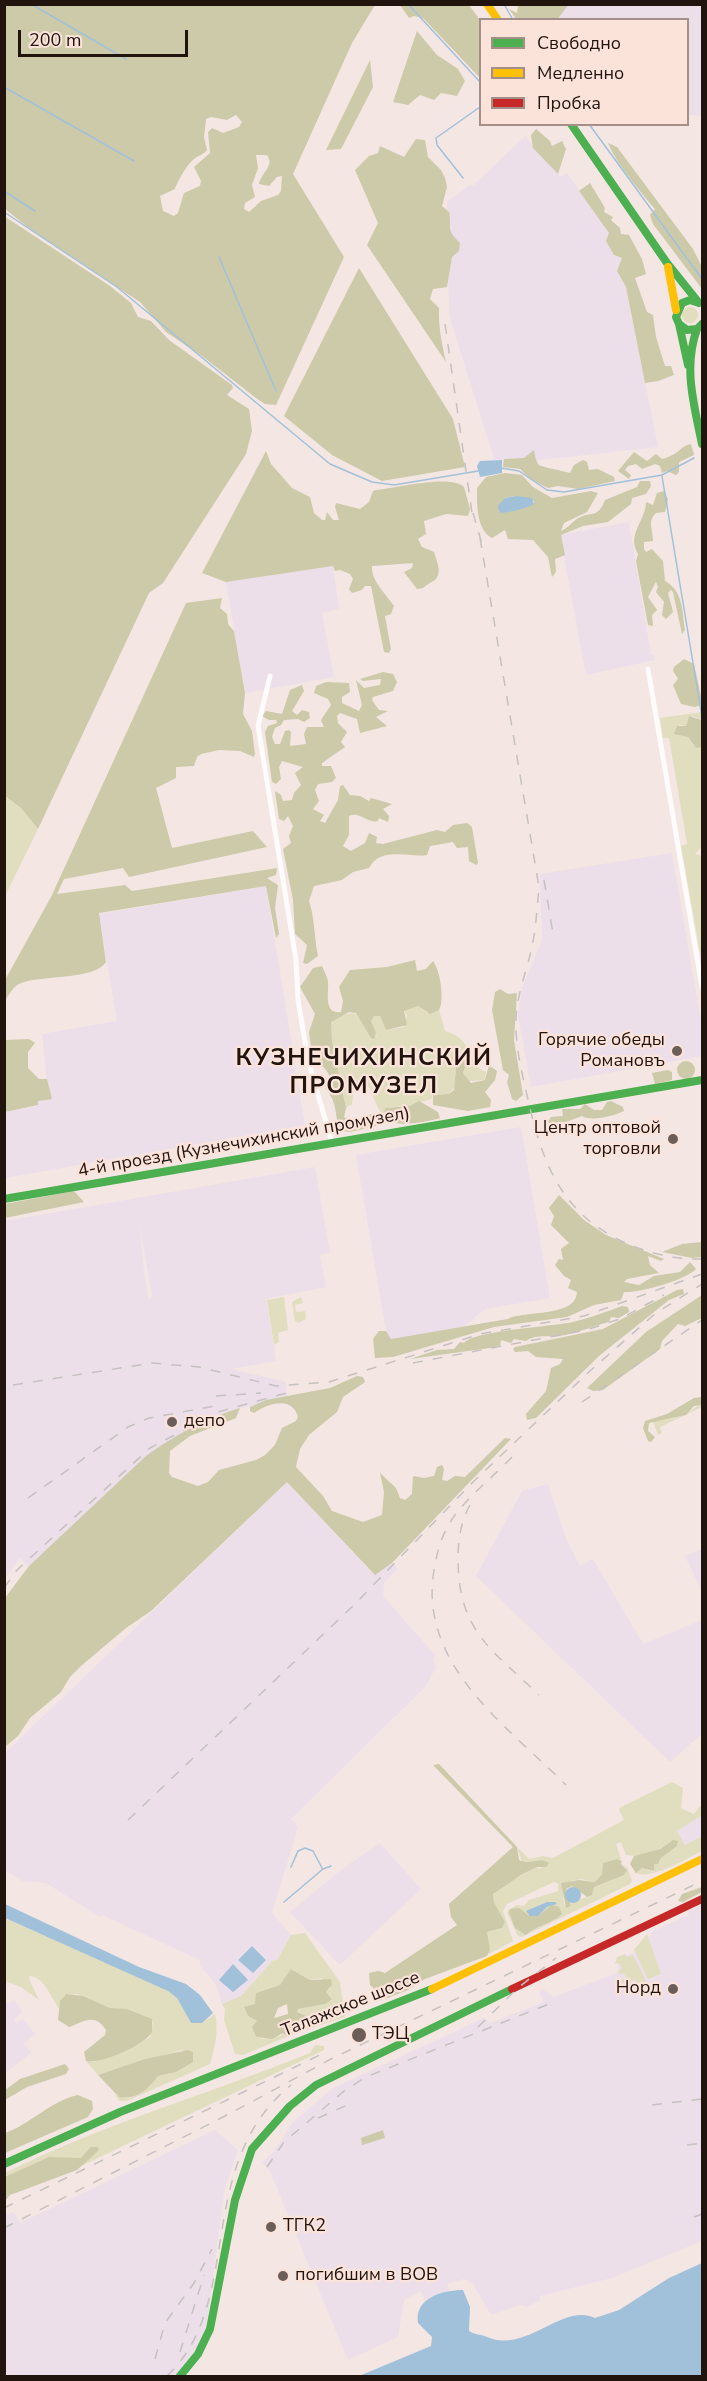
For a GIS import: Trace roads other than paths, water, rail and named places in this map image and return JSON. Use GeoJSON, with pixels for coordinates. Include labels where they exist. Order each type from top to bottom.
{"type":"FeatureCollection","features":[{"type":"Feature","properties":{"kind":"street"},"geometry":{"type":"LineString","coordinates":[[487,4],[497,18]]}},
{"type":"Feature","properties":{"kind":"street"},"geometry":{"type":"LineString","coordinates":[[572,126],[667,263],[701,305]]}},
{"type":"Feature","properties":{"kind":"street"},"geometry":{"type":"LineString","coordinates":[[667,263],[702,444]]}},
{"type":"Feature","properties":{"kind":"street"},"geometry":{"type":"LineString","coordinates":[[677,311],[687,301],[701,305]]}},
{"type":"Feature","properties":{"kind":"street"},"geometry":{"type":"LineString","coordinates":[[679,324],[687,330],[700,327]]}},
{"type":"Feature","properties":{"kind":"street"},"geometry":{"type":"LineString","coordinates":[[689,368],[692,339],[700,327]]}},
{"type":"Feature","properties":{"kind":"street"},"geometry":{"type":"LineString","coordinates":[[648,669],[702,987]]}},
{"type":"Feature","properties":{"kind":"street"},"geometry":{"type":"LineString","coordinates":[[270,676],[258,726],[296,960],[299,1010],[308,1059],[332,1143]]}},
{"type":"Feature","properties":{"kind":"street","name":"4-й проезд (Кузнечихинский промузел)"},"geometry":{"type":"LineString","coordinates":[[4,1199],[702,1080]]}},
{"type":"Feature","properties":{"kind":"street","name":"Талажское шоссе"},"geometry":{"type":"LineString","coordinates":[[4,2164],[120,2112],[411,2000],[702,1859]]}},
{"type":"Feature","properties":{"kind":"street"},"geometry":{"type":"LineString","coordinates":[[180,2376],[198,2354],[210,2329],[235,2200],[252,2149],[290,2106],[316,2085],[340,2072],[702,1899]]}},
{"type":"Feature","properties":{"kind":"water"},"geometry":{"type":"Polygon","coordinates":[[[502,460],[502,473],[480,477],[477,466],[480,461],[502,460]]]}},
{"type":"Feature","properties":{"kind":"water"},"geometry":{"type":"Polygon","coordinates":[[[516,496],[532,498],[534,504],[500,513],[498,506],[505,498],[516,496]]]}},
{"type":"Feature","properties":{"kind":"water"},"geometry":{"type":"Polygon","coordinates":[[[573,1887],[579,1889],[581,1895],[579,1901],[573,1903],[567,1901],[565,1895],[567,1889],[573,1887]]]}},
{"type":"Feature","properties":{"kind":"water"},"geometry":{"type":"Polygon","coordinates":[[[547,1902],[557,1904],[547,1907],[538,1916],[530,1916],[526,1911],[547,1902]]]}},
{"type":"Feature","properties":{"kind":"water"},"geometry":{"type":"Polygon","coordinates":[[[5,1904],[139,1967],[186,1984],[200,1995],[213,2013],[202,2023],[191,2023],[177,1998],[168,1991],[5,1918],[5,1904]]]}},
{"type":"Feature","properties":{"kind":"water"},"geometry":{"type":"Polygon","coordinates":[[[252,1946],[266,1960],[253,1973],[238,1960],[252,1946]]]}},
{"type":"Feature","properties":{"kind":"water"},"geometry":{"type":"Polygon","coordinates":[[[233,1964],[248,1980],[233,1992],[219,1980],[233,1964]]]}},
{"type":"Feature","properties":{"kind":"water"},"geometry":{"type":"Polygon","coordinates":[[[702,2263],[702,2376],[359,2376],[431,2346],[432,2337],[418,2323],[418,2314],[425,2302],[439,2294],[463,2290],[470,2307],[469,2331],[502,2340],[516,2339],[570,2317],[583,2315],[595,2318],[619,2310],[669,2278],[702,2263]]]}},
{"type":"Feature","properties":{"kind":"waterway"},"geometry":{"type":"LineString","coordinates":[[31,4],[126,59]]}},
{"type":"Feature","properties":{"kind":"waterway"},"geometry":{"type":"LineString","coordinates":[[408,4],[479,81]]}},
{"type":"Feature","properties":{"kind":"waterway"},"geometry":{"type":"LineString","coordinates":[[504,4],[512,18]]}},
{"type":"Feature","properties":{"kind":"waterway"},"geometry":{"type":"LineString","coordinates":[[4,87],[134,161]]}},
{"type":"Feature","properties":{"kind":"waterway"},"geometry":{"type":"LineString","coordinates":[[463,178],[437,145],[436,138],[479,108]]}},
{"type":"Feature","properties":{"kind":"waterway"},"geometry":{"type":"LineString","coordinates":[[590,126],[702,279]]}},
{"type":"Feature","properties":{"kind":"waterway"},"geometry":{"type":"LineString","coordinates":[[4,191],[35,211]]}},
{"type":"Feature","properties":{"kind":"waterway"},"geometry":{"type":"LineString","coordinates":[[4,212],[117,287],[330,464],[372,482],[394,485],[478,471]]}},
{"type":"Feature","properties":{"kind":"waterway"},"geometry":{"type":"LineString","coordinates":[[219,257],[276,391]]}},
{"type":"Feature","properties":{"kind":"waterway"},"geometry":{"type":"LineString","coordinates":[[501,468],[519,471],[547,490],[564,492],[662,475],[694,458]]}},
{"type":"Feature","properties":{"kind":"waterway"},"geometry":{"type":"LineString","coordinates":[[662,476],[702,717]]}},
{"type":"Feature","properties":{"kind":"waterway"},"geometry":{"type":"LineString","coordinates":[[291,1867],[298,1851],[305,1848],[313,1851],[322,1868]]}},
{"type":"Feature","properties":{"kind":"waterway"},"geometry":{"type":"LineString","coordinates":[[284,1902],[323,1869],[331,1866]]}},
{"type":"Feature","properties":{"kind":"railway"},"geometry":{"type":"LineString","coordinates":[[445,324],[473,520]]}},
{"type":"Feature","properties":{"kind":"railway"},"geometry":{"type":"LineString","coordinates":[[473,513],[482,544]]}},
{"type":"Feature","properties":{"kind":"railway"},"geometry":{"type":"LineString","coordinates":[[480,538],[539,887],[534,935],[516,1018],[517,1047],[537,1136],[553,1176],[581,1214],[596,1226],[612,1236],[647,1251],[666,1256],[702,1259]]}},
{"type":"Feature","properties":{"kind":"railway"},"geometry":{"type":"LineString","coordinates":[[544,880],[554,939]]}},
{"type":"Feature","properties":{"kind":"railway"},"geometry":{"type":"LineString","coordinates":[[13,1385],[152,1363],[199,1367],[276,1386],[329,1382],[480,1334],[584,1316],[702,1274]]}},
{"type":"Feature","properties":{"kind":"railway"},"geometry":{"type":"LineString","coordinates":[[128,1820],[354,1605],[473,1482],[591,1370],[656,1313],[702,1284]]}},
{"type":"Feature","properties":{"kind":"railway"},"geometry":{"type":"LineString","coordinates":[[413,1363],[586,1330],[620,1319],[664,1295]]}},
{"type":"Feature","properties":{"kind":"railway"},"geometry":{"type":"LineString","coordinates":[[582,1402],[702,1320]]}},
{"type":"Feature","properties":{"kind":"railway"},"geometry":{"type":"LineString","coordinates":[[4,1588],[17,1570],[150,1448],[218,1412],[290,1392]]}},
{"type":"Feature","properties":{"kind":"railway"},"geometry":{"type":"LineString","coordinates":[[216,1396],[261,1393]]}},
{"type":"Feature","properties":{"kind":"railway"},"geometry":{"type":"LineString","coordinates":[[28,1498],[128,1427],[149,1418],[221,1405]]}},
{"type":"Feature","properties":{"kind":"railway"},"geometry":{"type":"LineString","coordinates":[[512,1457],[468,1500],[447,1528],[435,1563],[433,1604],[440,1635],[453,1664],[472,1691],[494,1716],[566,1785]]}},
{"type":"Feature","properties":{"kind":"railway"},"geometry":{"type":"LineString","coordinates":[[470,1505],[462,1524],[458,1551],[464,1604],[480,1637],[539,1695]]}},
{"type":"Feature","properties":{"kind":"railway"},"geometry":{"type":"LineString","coordinates":[[4,2228],[229,2114],[331,2059],[702,1881]]}},
{"type":"Feature","properties":{"kind":"railway"},"geometry":{"type":"LineString","coordinates":[[478,2027],[519,1987],[556,1958]]}},
{"type":"Feature","properties":{"kind":"railway"},"geometry":{"type":"LineString","coordinates":[[267,2167],[284,2142],[344,2091],[366,2077],[549,2004]]}},
{"type":"Feature","properties":{"kind":"railway"},"geometry":{"type":"LineString","coordinates":[[4,2208],[324,2053]]}},
{"type":"Feature","properties":{"kind":"railway"},"geometry":{"type":"LineString","coordinates":[[167,2376],[191,2345],[206,2310],[229,2193],[241,2154],[260,2118],[291,2085]]}},
{"type":"Feature","properties":{"kind":"railway"},"geometry":{"type":"LineString","coordinates":[[652,2105],[702,2099]]}},
{"type":"Feature","properties":{"kind":"railway"},"geometry":{"type":"LineString","coordinates":[[318,2118],[352,2103]]}},
{"type":"Feature","properties":{"kind":"railway"},"geometry":{"type":"LineString","coordinates":[[687,2145],[702,2143]]}},
{"type":"Feature","properties":{"kind":"railway"},"geometry":{"type":"LineString","coordinates":[[694,2217],[702,2214]]}},
{"type":"Feature","properties":{"kind":"railway"},"geometry":{"type":"LineString","coordinates":[[155,2359],[165,2323],[194,2283],[212,2249]]}},
{"type":"Feature","properties":{"kind":"railway"},"geometry":{"type":"LineString","coordinates":[[180,2352],[204,2275]]}},
{"type":"Feature","properties":{"kind":"place","name":"Горячие обеды Романовъ"},"geometry":{"type":"Point","coordinates":[677,1051]}},
{"type":"Feature","properties":{"kind":"place","name":"Центр оптовой торговли"},"geometry":{"type":"Point","coordinates":[673,1139]}},
{"type":"Feature","properties":{"kind":"place","name":"депо"},"geometry":{"type":"Point","coordinates":[172,1422]}},
{"type":"Feature","properties":{"kind":"place","name":"Норд"},"geometry":{"type":"Point","coordinates":[673,1989]}},
{"type":"Feature","properties":{"kind":"place","name":"ТЭЦ"},"geometry":{"type":"Point","coordinates":[359,2035]}},
{"type":"Feature","properties":{"kind":"place","name":"ТГК2"},"geometry":{"type":"Point","coordinates":[271,2227]}},
{"type":"Feature","properties":{"kind":"place","name":"погибшим в ВОВ"},"geometry":{"type":"Point","coordinates":[283,2276]}},
{"type":"Feature","properties":{"kind":"district","name":"КУЗНЕЧИХИНСКИЙ ПРОМУЗЕЛ"},"geometry":{"type":"Point","coordinates":[364,1073]}}]}
